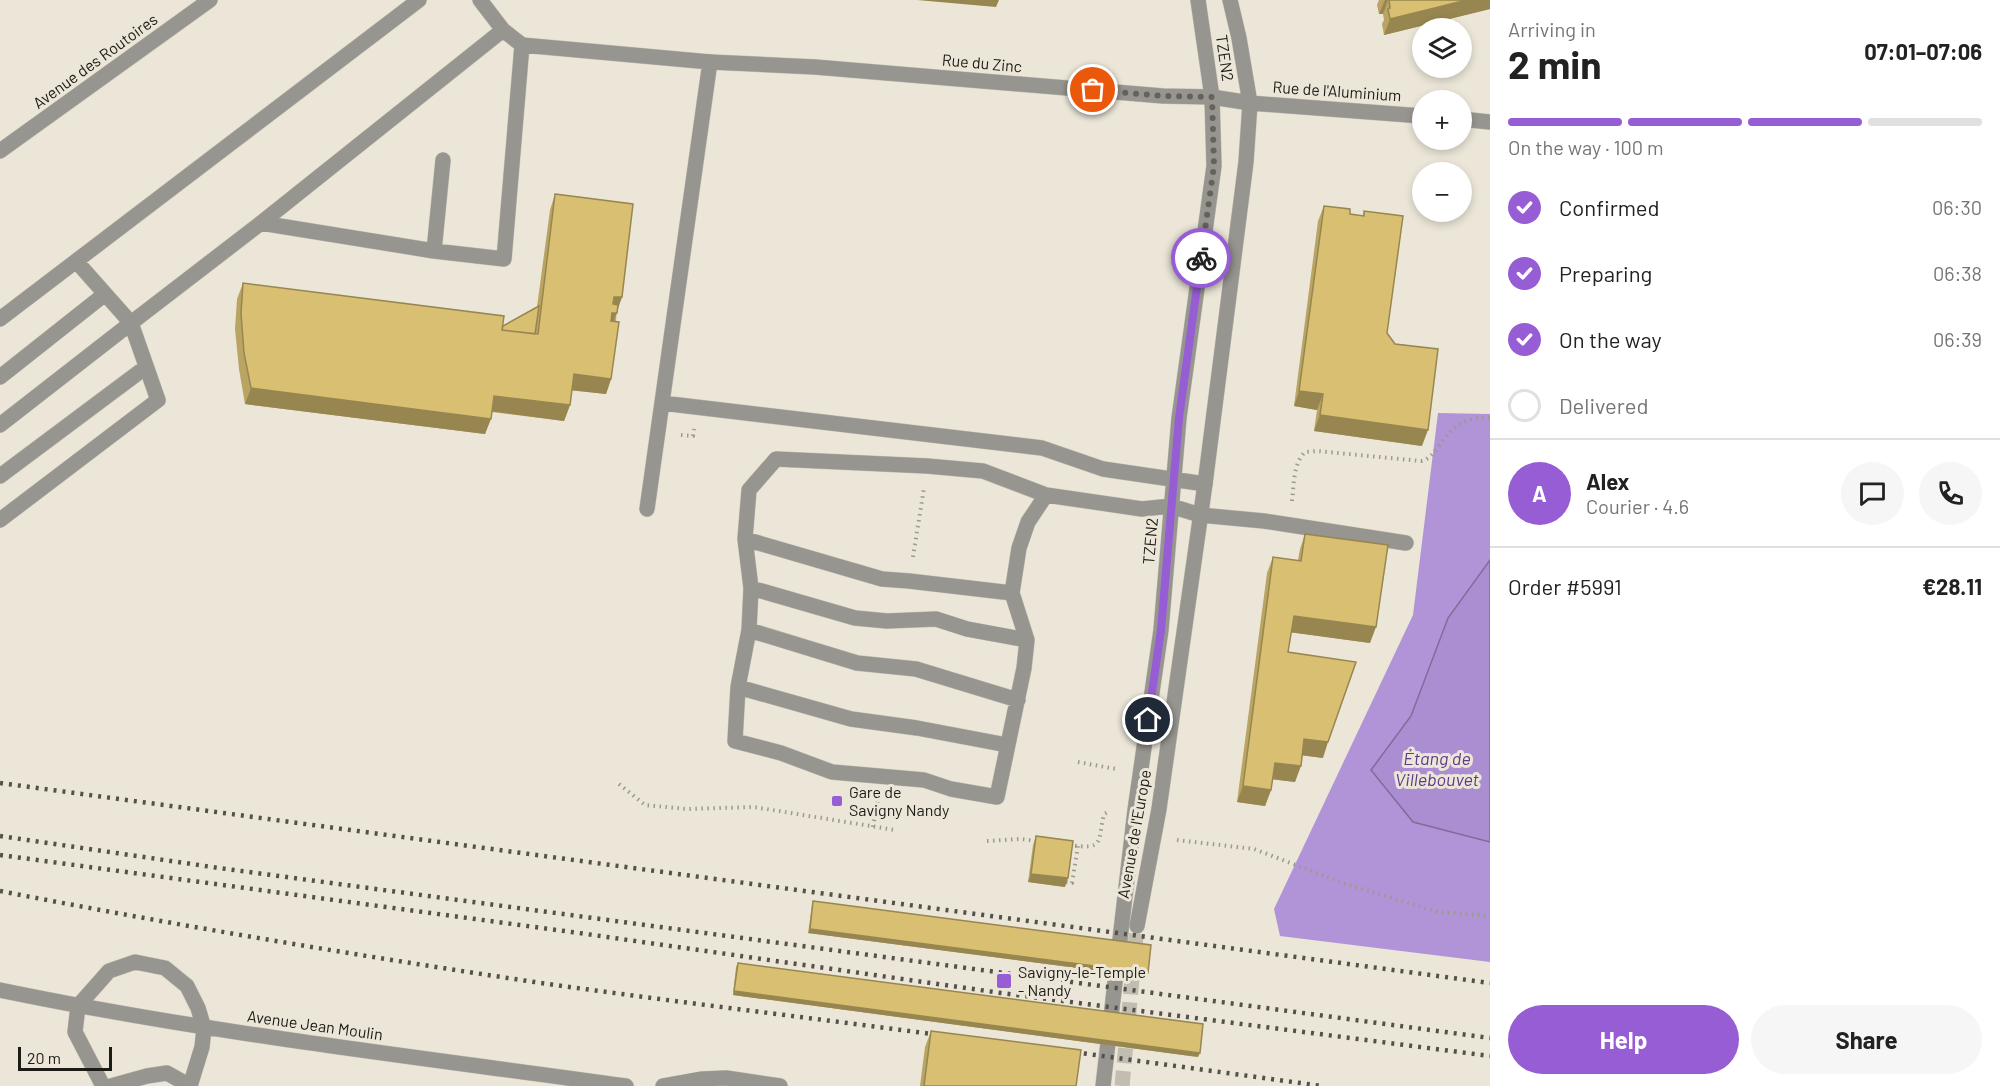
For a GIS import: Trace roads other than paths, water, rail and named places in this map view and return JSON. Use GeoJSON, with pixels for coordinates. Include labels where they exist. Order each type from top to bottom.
{"type":"FeatureCollection","features":[{"type":"Feature","properties":{"kind":"street","name":"Avenue des Routoires"},"geometry":{"type":"LineString","coordinates":[[0,151],[210,0]]}},
{"type":"Feature","properties":{"kind":"street"},"geometry":{"type":"LineString","coordinates":[[0,319],[419,0]]}},
{"type":"Feature","properties":{"kind":"street"},"geometry":{"type":"LineString","coordinates":[[261,223],[434,251],[504,259],[522,45],[503,30],[480,0]]}},
{"type":"Feature","properties":{"kind":"street","name":"TZEN2"},"geometry":{"type":"LineString","coordinates":[[1102,1086],[1135,810],[1161,630],[1179,418],[1214,166],[1212,97],[1198,0]]}},
{"type":"Feature","properties":{"kind":"street","name":"Avenue de l'Europe"},"geometry":{"type":"LineString","coordinates":[[1137,926],[1159,809],[1205,484],[1246,162],[1250,103],[1230,0]]}},
{"type":"Feature","properties":{"kind":"street"},"geometry":{"type":"LineString","coordinates":[[0,425],[261,223],[503,30]]}},
{"type":"Feature","properties":{"kind":"street","name":"Rue du Zinc"},"geometry":{"type":"LineString","coordinates":[[522,45],[710,62],[815,67],[1163,96],[1212,97],[1250,103]]}},
{"type":"Feature","properties":{"kind":"street"},"geometry":{"type":"LineString","coordinates":[[647,509],[710,62]]}},
{"type":"Feature","properties":{"kind":"street","name":"Rue de l'Aluminium"},"geometry":{"type":"LineString","coordinates":[[1250,103],[1412,115]]}},
{"type":"Feature","properties":{"kind":"street"},"geometry":{"type":"LineString","coordinates":[[1472,120],[1490,122]]}},
{"type":"Feature","properties":{"kind":"street"},"geometry":{"type":"LineString","coordinates":[[434,251],[443,160]]}},
{"type":"Feature","properties":{"kind":"street"},"geometry":{"type":"LineString","coordinates":[[0,520],[158,399],[131,323],[76,261]]}},
{"type":"Feature","properties":{"kind":"street"},"geometry":{"type":"LineString","coordinates":[[0,377],[105,294]]}},
{"type":"Feature","properties":{"kind":"street"},"geometry":{"type":"LineString","coordinates":[[0,476],[146,367]]}},
{"type":"Feature","properties":{"kind":"street"},"geometry":{"type":"LineString","coordinates":[[662,403],[1042,448],[1103,469],[1205,484]]}},
{"type":"Feature","properties":{"kind":"street"},"geometry":{"type":"LineString","coordinates":[[1046,495],[1028,522],[1019,548],[1012,593],[1027,640],[1018,700],[997,797],[951,789],[924,780],[832,772],[781,753],[735,741],[738,687],[749,630],[751,588],[745,539],[749,490],[776,459],[983,471],[1046,495],[1142,509],[1172,506],[1200,515],[1264,521],[1406,543]]}},
{"type":"Feature","properties":{"kind":"street"},"geometry":{"type":"LineString","coordinates":[[745,539],[882,579],[1012,593]]}},
{"type":"Feature","properties":{"kind":"street"},"geometry":{"type":"LineString","coordinates":[[751,588],[855,618],[895,621],[936,619],[967,629],[1027,640]]}},
{"type":"Feature","properties":{"kind":"street"},"geometry":{"type":"LineString","coordinates":[[749,630],[857,663],[916,669],[1018,700]]}},
{"type":"Feature","properties":{"kind":"street"},"geometry":{"type":"LineString","coordinates":[[738,687],[852,719],[917,728],[1007,745]]}},
{"type":"Feature","properties":{"kind":"street"},"geometry":{"type":"LineString","coordinates":[[103,1086],[75,1032],[78,1006],[109,971],[135,962],[165,968],[187,986],[198,1008],[204,1028],[202,1047],[190,1086],[167,1073],[111,1086]]}},
{"type":"Feature","properties":{"kind":"street","name":"Avenue Jean Moulin"},"geometry":{"type":"LineString","coordinates":[[0,990],[204,1028],[626,1086]]}},
{"type":"Feature","properties":{"kind":"street"},"geometry":{"type":"LineString","coordinates":[[663,1086],[702,1079],[726,1078],[780,1086]]}},
{"type":"Feature","properties":{"kind":"water","name":"Étang de Villebouvet"},"geometry":{"type":"Polygon","coordinates":[[[1490,560],[1490,842],[1413,822],[1371,770],[1411,716],[1448,618],[1490,560]]]}},
{"type":"Feature","properties":{"kind":"tunnel"},"geometry":{"type":"LineString","coordinates":[[1122,1086],[1137,926]]}},
{"type":"Feature","properties":{"kind":"railway"},"geometry":{"type":"LineString","coordinates":[[0,783],[1490,983]]}},
{"type":"Feature","properties":{"kind":"railway"},"geometry":{"type":"LineString","coordinates":[[0,836],[219,868],[1490,1038]]}},
{"type":"Feature","properties":{"kind":"railway"},"geometry":{"type":"LineString","coordinates":[[0,855],[579,933],[1001,993],[1490,1056]]}},
{"type":"Feature","properties":{"kind":"railway"},"geometry":{"type":"LineString","coordinates":[[0,891],[473,973],[947,1036]]}},
{"type":"Feature","properties":{"kind":"railway"},"geometry":{"type":"LineString","coordinates":[[1066,1051],[1322,1086]]}},
{"type":"Feature","properties":{"kind":"place","name":"Gare de Savigny Nandy"},"geometry":{"type":"Point","coordinates":[837,801]}},
{"type":"Feature","properties":{"kind":"place","name":"Savigny-le-Temple - Nandy"},"geometry":{"type":"Point","coordinates":[1004,981]}}]}
